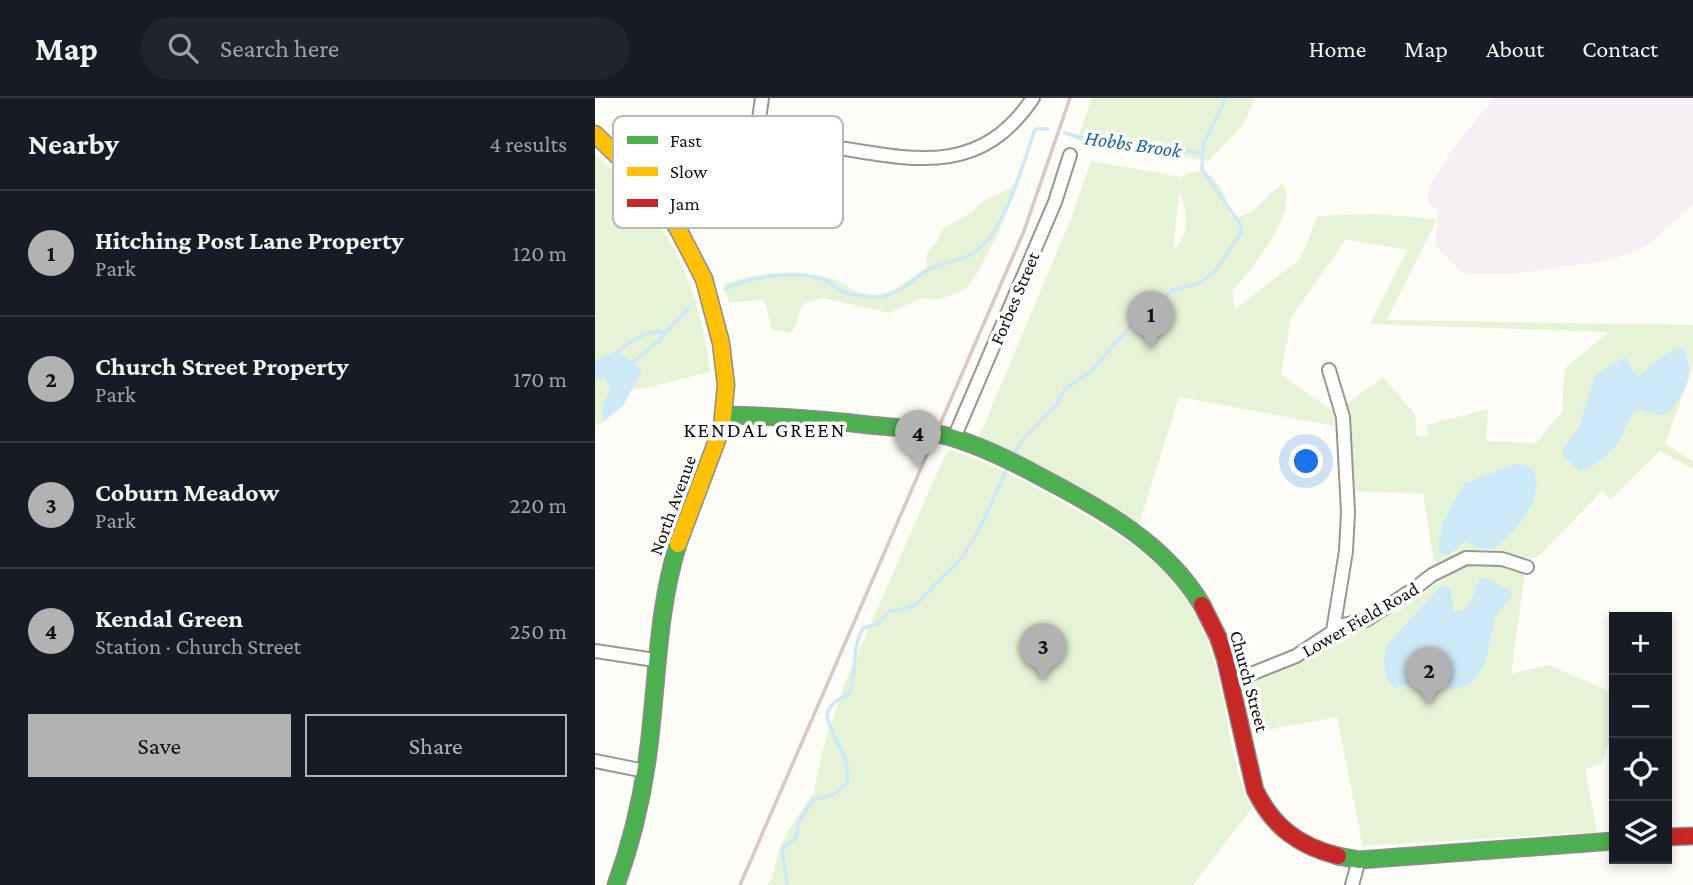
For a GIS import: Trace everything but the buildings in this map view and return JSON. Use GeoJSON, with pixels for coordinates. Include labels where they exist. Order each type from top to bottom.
{"type":"FeatureCollection","features":[{"type":"Feature","properties":{"kind":"street"},"geometry":{"type":"LineString","coordinates":[[759,116],[762,98]]}},
{"type":"Feature","properties":{"kind":"street"},"geometry":{"type":"LineString","coordinates":[[843,149],[909,159],[949,157],[976,148],[1000,134],[1033,98]]}},
{"type":"Feature","properties":{"kind":"street","name":"North Avenue"},"geometry":{"type":"LineString","coordinates":[[595,134],[613,151]]}},
{"type":"Feature","properties":{"kind":"street","name":"Forbes Street"},"geometry":{"type":"LineString","coordinates":[[954,438],[1055,202],[1070,155]]}},
{"type":"Feature","properties":{"kind":"street","name":"North Avenue"},"geometry":{"type":"LineString","coordinates":[[616,885],[634,835],[645,771],[652,718],[655,660],[666,589],[695,493],[718,440],[725,415],[724,365],[715,316],[698,264],[678,228]]}},
{"type":"Feature","properties":{"kind":"street"},"geometry":{"type":"LineString","coordinates":[[1329,370],[1343,417],[1348,512],[1346,551],[1333,631]]}},
{"type":"Feature","properties":{"kind":"street","name":"Church Street"},"geometry":{"type":"LineString","coordinates":[[725,415],[819,419],[911,429],[954,438],[1004,458],[1116,518],[1163,554],[1190,586],[1209,616],[1218,636],[1231,682],[1255,790],[1275,824],[1297,841],[1325,853],[1359,860],[1609,841]]}},
{"type":"Feature","properties":{"kind":"street","name":"Lower Field Road"},"geometry":{"type":"LineString","coordinates":[[1231,682],[1296,656],[1343,625],[1366,620],[1432,575],[1465,558],[1502,559],[1527,567]]}},
{"type":"Feature","properties":{"kind":"street"},"geometry":{"type":"LineString","coordinates":[[595,651],[655,660]]}},
{"type":"Feature","properties":{"kind":"street"},"geometry":{"type":"LineString","coordinates":[[595,761],[645,771]]}},
{"type":"Feature","properties":{"kind":"street"},"geometry":{"type":"LineString","coordinates":[[1672,837],[1693,836]]}},
{"type":"Feature","properties":{"kind":"street"},"geometry":{"type":"LineString","coordinates":[[1352,885],[1359,860]]}},
{"type":"Feature","properties":{"kind":"shaded area"},"geometry":{"type":"Polygon","coordinates":[[[1494,98],[1693,98],[1693,204],[1650,244],[1606,261],[1506,275],[1462,272],[1438,249],[1435,242],[1438,219],[1436,209],[1429,205],[1428,189],[1451,151],[1494,98]]]}},
{"type":"Feature","properties":{"kind":"green space"},"geometry":{"type":"Polygon","coordinates":[[[1092,98],[1255,98],[1243,125],[1208,161],[1093,142],[1082,143],[1077,140],[1092,98]]]}},
{"type":"Feature","properties":{"kind":"green space"},"geometry":{"type":"Polygon","coordinates":[[[595,154],[613,171],[613,228],[661,228],[675,251],[697,306],[710,372],[646,388],[609,393],[602,408],[603,422],[595,425],[595,154]]]}},
{"type":"Feature","properties":{"kind":"green space"},"geometry":{"type":"Polygon","coordinates":[[[1091,161],[1181,177],[1188,173],[1204,171],[1215,180],[1222,191],[1230,217],[1238,217],[1252,211],[1282,184],[1287,195],[1280,224],[1261,255],[1232,291],[1235,309],[1300,259],[1318,216],[1377,214],[1437,219],[1387,320],[1693,325],[1693,367],[1665,444],[1693,461],[1693,469],[1660,451],[1611,499],[1602,491],[1539,556],[1524,557],[1491,550],[1474,551],[1435,569],[1423,494],[1355,491],[1346,404],[1383,377],[1415,414],[1417,437],[1428,436],[1427,425],[1488,409],[1486,441],[1536,443],[1562,412],[1565,368],[1609,332],[1370,324],[1407,250],[1346,239],[1291,318],[1281,374],[1334,412],[1335,426],[1179,397],[1139,524],[1027,460],[1005,450],[993,448],[979,437],[1070,221],[1091,161]],[[1179,192],[1173,251],[1179,245],[1185,230],[1186,214],[1179,192]]]}},
{"type":"Feature","properties":{"kind":"green space"},"geometry":{"type":"Polygon","coordinates":[[[1020,177],[999,232],[978,272],[965,290],[938,300],[922,298],[889,313],[823,298],[803,304],[794,329],[789,333],[772,329],[765,303],[761,300],[729,303],[724,285],[749,277],[779,273],[823,276],[867,294],[893,290],[926,268],[927,253],[937,242],[942,229],[972,212],[985,200],[1009,189],[1020,177]]]}},
{"type":"Feature","properties":{"kind":"green space"},"geometry":{"type":"Polygon","coordinates":[[[950,450],[1026,482],[1117,534],[1157,564],[1189,602],[1212,654],[1233,752],[1252,808],[1193,885],[767,885],[772,879],[778,853],[788,831],[814,792],[823,748],[846,680],[945,455],[950,450]]]}},
{"type":"Feature","properties":{"kind":"green space"},"geometry":{"type":"Polygon","coordinates":[[[1495,562],[1525,572],[1511,674],[1548,665],[1609,691],[1609,741],[1602,763],[1585,769],[1597,832],[1363,846],[1337,717],[1250,733],[1239,686],[1298,662],[1336,637],[1365,628],[1402,609],[1461,567],[1495,562]]]}},
{"type":"Feature","properties":{"kind":"water"},"geometry":{"type":"Polygon","coordinates":[[[1678,348],[1683,349],[1686,356],[1689,375],[1682,394],[1668,413],[1662,415],[1638,409],[1630,417],[1623,434],[1610,452],[1593,466],[1579,471],[1562,454],[1567,442],[1579,428],[1594,376],[1625,357],[1634,373],[1639,376],[1664,355],[1678,348]]]}},
{"type":"Feature","properties":{"kind":"water"},"geometry":{"type":"Polygon","coordinates":[[[617,350],[642,370],[623,406],[603,422],[602,408],[610,389],[605,378],[595,378],[595,361],[617,350]]]}},
{"type":"Feature","properties":{"kind":"water"},"geometry":{"type":"Polygon","coordinates":[[[1515,464],[1529,467],[1536,478],[1533,499],[1517,527],[1493,549],[1479,548],[1465,541],[1451,553],[1443,556],[1439,553],[1443,526],[1465,483],[1515,464]]]}},
{"type":"Feature","properties":{"kind":"water"},"geometry":{"type":"Polygon","coordinates":[[[1480,579],[1488,579],[1512,592],[1512,596],[1496,616],[1488,653],[1480,673],[1463,687],[1451,690],[1429,669],[1413,683],[1396,688],[1391,684],[1385,669],[1387,645],[1440,587],[1450,587],[1454,612],[1460,611],[1471,601],[1480,579]]]}},
{"type":"Feature","properties":{"kind":"waterway"},"geometry":{"type":"LineString","coordinates":[[1012,456],[1026,436],[1057,404],[1066,388],[1090,372],[1136,320],[1173,290],[1200,283],[1215,271],[1241,233],[1240,224],[1202,169],[1203,145],[1226,98]]}},
{"type":"Feature","properties":{"kind":"waterway","name":"Hobbs Brook"},"geometry":{"type":"LineString","coordinates":[[725,289],[761,278],[801,275],[825,280],[841,291],[853,295],[886,296],[900,290],[931,268],[967,257],[983,245],[1003,216],[1034,132],[1036,129],[1048,129]]}},
{"type":"Feature","properties":{"kind":"waterway","name":"Hobbs Brook"},"geometry":{"type":"LineString","coordinates":[[1065,133],[1115,145],[1201,153]]}},
{"type":"Feature","properties":{"kind":"waterway","name":"Hobbs Brook"},"geometry":{"type":"LineString","coordinates":[[631,364],[658,341],[690,306]]}},
{"type":"Feature","properties":{"kind":"waterway"},"geometry":{"type":"LineString","coordinates":[[617,353],[639,337],[664,332]]}},
{"type":"Feature","properties":{"kind":"waterway"},"geometry":{"type":"LineString","coordinates":[[787,885],[782,848],[796,838],[798,823],[813,800],[833,795],[847,783],[846,761],[827,715],[833,704],[850,693],[855,652],[863,628],[879,623],[889,611],[900,610],[920,601],[956,564],[979,529],[1006,470]]}},
{"type":"Feature","properties":{"kind":"railway"},"geometry":{"type":"LineString","coordinates":[[740,885],[1024,231],[1070,98]]}},
{"type":"Feature","properties":{"kind":"traffic: fast"},"geometry":{"type":"LineString","coordinates":[[725,415],[815,419],[906,428],[943,435],[981,448],[1064,489],[1131,530],[1170,564],[1202,605]]}},
{"type":"Feature","properties":{"kind":"traffic: fast"},"geometry":{"type":"LineString","coordinates":[[616,885],[644,782],[663,609],[678,544]]}},
{"type":"Feature","properties":{"kind":"traffic: fast"},"geometry":{"type":"LineString","coordinates":[[1338,856],[1359,860],[1609,841]]}},
{"type":"Feature","properties":{"kind":"traffic: slow"},"geometry":{"type":"LineString","coordinates":[[595,134],[613,152]]}},
{"type":"Feature","properties":{"kind":"traffic: slow"},"geometry":{"type":"LineString","coordinates":[[678,228],[704,279],[721,343],[726,385],[722,427],[678,544]]}},
{"type":"Feature","properties":{"kind":"traffic: jam"},"geometry":{"type":"LineString","coordinates":[[1202,605],[1225,658],[1255,790],[1262,803],[1279,825],[1299,840],[1338,856]]}},
{"type":"Feature","properties":{"kind":"traffic: jam"},"geometry":{"type":"LineString","coordinates":[[1672,837],[1693,836]]}},
{"type":"Feature","properties":{"kind":"place","name":"Hitching Post Lane Property"},"geometry":{"type":"Point","coordinates":[1151,349]}},
{"type":"Feature","properties":{"kind":"place","name":"Kendal Green"},"geometry":{"type":"Point","coordinates":[918,468]}},
{"type":"Feature","properties":{"kind":"place","name":"Coburn Meadow"},"geometry":{"type":"Point","coordinates":[1043,681]}},
{"type":"Feature","properties":{"kind":"place","name":"Church Street Property"},"geometry":{"type":"Point","coordinates":[1429,705]}},
{"type":"Feature","properties":{"kind":"district","name":"KENDAL GREEN"},"geometry":{"type":"Point","coordinates":[765,430]}}]}
